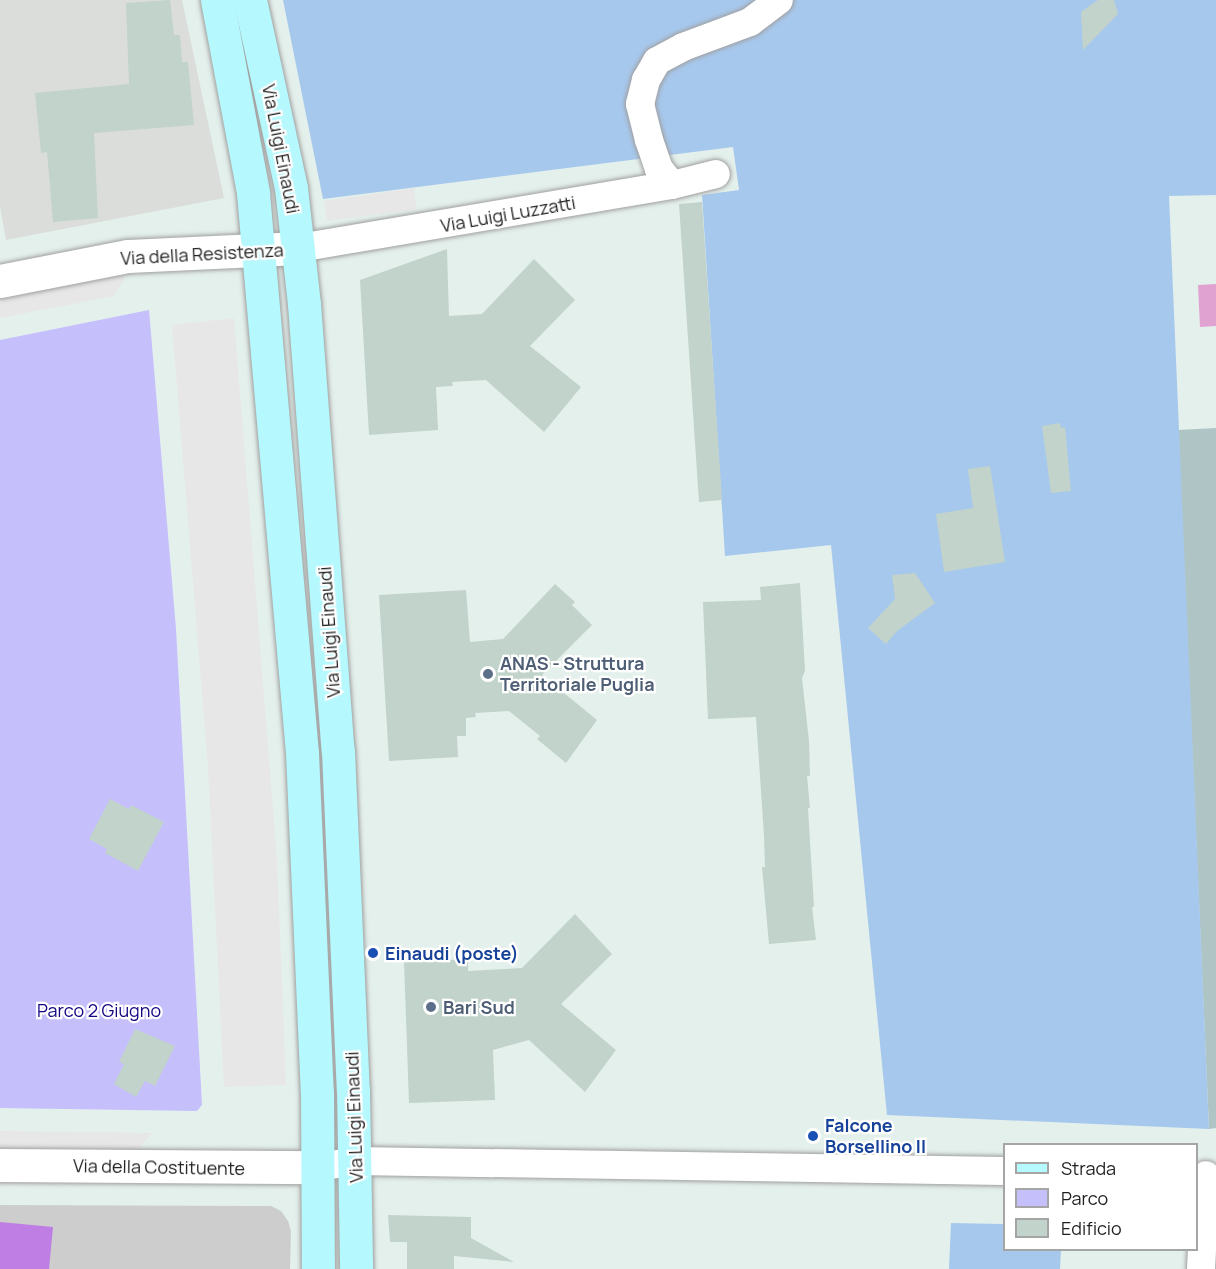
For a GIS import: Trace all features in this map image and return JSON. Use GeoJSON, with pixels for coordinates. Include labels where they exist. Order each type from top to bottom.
{"type":"FeatureCollection","features":[{"type":"Feature","properties":{"kind":"main road","name":"Via Luigi Einaudi"},"geometry":{"type":"LineString","coordinates":[[217,0],[253,193],[302,753],[318,1167],[318,1269]]}},
{"type":"Feature","properties":{"kind":"main road","name":"Via Luigi Einaudi"},"geometry":{"type":"LineString","coordinates":[[250,0],[291,188],[299,248],[338,751],[355,1161],[357,1269]]}},
{"type":"Feature","properties":{"kind":"street"},"geometry":{"type":"LineString","coordinates":[[672,185],[659,169],[640,104],[657,61],[750,22],[779,0]]}},
{"type":"Feature","properties":{"kind":"street","name":"Via Luigi Luzzatti"},"geometry":{"type":"LineString","coordinates":[[299,248],[672,185],[716,174]]}},
{"type":"Feature","properties":{"kind":"street","name":"Via della Resistenza"},"geometry":{"type":"LineString","coordinates":[[0,281],[128,256],[299,248]]}},
{"type":"Feature","properties":{"kind":"street"},"geometry":{"type":"LineString","coordinates":[[318,1167],[355,1161],[1003,1172]]}},
{"type":"Feature","properties":{"kind":"street","name":"Via della Costituente"},"geometry":{"type":"LineString","coordinates":[[0,1166],[318,1167]]}},
{"type":"Feature","properties":{"kind":"street"},"geometry":{"type":"LineString","coordinates":[[1201,1269],[1206,1175]]}},
{"type":"Feature","properties":{"kind":"shaded area"},"geometry":{"type":"Polygon","coordinates":[[[0,0],[182,0],[224,198],[6,240],[0,207],[0,0]]]}},
{"type":"Feature","properties":{"kind":"shaded area"},"geometry":{"type":"Polygon","coordinates":[[[283,0],[1216,0],[1216,195],[1169,196],[1209,1129],[887,1115],[831,545],[725,556],[702,195],[739,190],[733,147],[323,199],[283,0]]]}},
{"type":"Feature","properties":{"kind":"shaded area"},"geometry":{"type":"Polygon","coordinates":[[[414,188],[417,209],[327,221],[324,201],[414,188]]]}},
{"type":"Feature","properties":{"kind":"shaded area"},"geometry":{"type":"Polygon","coordinates":[[[124,275],[124,280],[114,296],[0,318],[0,299],[124,275]]]}},
{"type":"Feature","properties":{"kind":"shaded area"},"geometry":{"type":"Polygon","coordinates":[[[1216,284],[1216,326],[1200,327],[1198,285],[1216,284]]]}},
{"type":"Feature","properties":{"kind":"shaded area"},"geometry":{"type":"Polygon","coordinates":[[[234,318],[277,860],[286,1085],[224,1087],[208,767],[172,325],[234,318]]]}},
{"type":"Feature","properties":{"kind":"shaded area"},"geometry":{"type":"Polygon","coordinates":[[[1216,428],[1216,1128],[1209,1129],[1178,430],[1216,428]]]}},
{"type":"Feature","properties":{"kind":"shaded area"},"geometry":{"type":"Polygon","coordinates":[[[0,1131],[152,1133],[138,1150],[0,1148],[0,1131]]]}},
{"type":"Feature","properties":{"kind":"shaded area"},"geometry":{"type":"Polygon","coordinates":[[[0,1205],[271,1206],[281,1211],[288,1221],[291,1231],[290,1269],[0,1269],[0,1205]]]}},
{"type":"Feature","properties":{"kind":"shaded area"},"geometry":{"type":"Polygon","coordinates":[[[0,1222],[53,1227],[49,1269],[0,1269],[0,1222]]]}},
{"type":"Feature","properties":{"kind":"shaded area"},"geometry":{"type":"Polygon","coordinates":[[[951,1223],[1003,1224],[1003,1251],[1061,1251],[1060,1269],[949,1269],[951,1223]]]}},
{"type":"Feature","properties":{"kind":"green space","name":"Parco 2 Giugno"},"geometry":{"type":"Polygon","coordinates":[[[149,310],[176,629],[202,1105],[197,1111],[0,1108],[0,340],[149,310]]]}},
{"type":"Feature","properties":{"kind":"building"},"geometry":{"type":"Polygon","coordinates":[[[170,0],[174,35],[180,35],[182,62],[188,62],[194,125],[94,133],[98,218],[53,222],[47,152],[41,153],[35,93],[129,84],[126,3],[170,0]]]}},
{"type":"Feature","properties":{"kind":"building"},"geometry":{"type":"Polygon","coordinates":[[[1098,0],[1114,0],[1118,14],[1083,50],[1081,12],[1098,0]]]}},
{"type":"Feature","properties":{"kind":"building"},"geometry":{"type":"Polygon","coordinates":[[[702,202],[722,500],[699,502],[679,204],[702,202]]]}},
{"type":"Feature","properties":{"kind":"building"},"geometry":{"type":"Polygon","coordinates":[[[447,249],[449,316],[482,314],[534,259],[575,300],[530,346],[581,387],[544,432],[486,380],[452,382],[453,386],[436,387],[438,430],[369,435],[360,280],[447,249]]]}},
{"type":"Feature","properties":{"kind":"building"},"geometry":{"type":"Polygon","coordinates":[[[1060,423],[1061,428],[1065,427],[1071,491],[1051,493],[1042,426],[1060,423]]]}},
{"type":"Feature","properties":{"kind":"building"},"geometry":{"type":"Polygon","coordinates":[[[990,466],[1005,562],[944,572],[936,514],[973,508],[968,469],[990,466]]]}},
{"type":"Feature","properties":{"kind":"building"},"geometry":{"type":"Polygon","coordinates":[[[915,573],[935,603],[897,631],[886,644],[868,628],[895,599],[892,575],[915,573]]]}},
{"type":"Feature","properties":{"kind":"building"},"geometry":{"type":"Polygon","coordinates":[[[800,583],[805,671],[802,678],[809,741],[810,776],[807,776],[814,907],[812,907],[816,940],[769,944],[762,867],[765,867],[764,836],[756,717],[708,719],[703,602],[761,600],[760,587],[800,583]]]}},
{"type":"Feature","properties":{"kind":"building"},"geometry":{"type":"Polygon","coordinates":[[[555,584],[575,602],[572,605],[592,625],[542,675],[597,720],[566,763],[537,739],[540,736],[509,711],[475,713],[476,717],[466,718],[466,736],[457,736],[458,757],[389,761],[379,595],[466,590],[470,642],[503,639],[555,584]]]}},
{"type":"Feature","properties":{"kind":"building"},"geometry":{"type":"Polygon","coordinates":[[[110,799],[129,809],[131,805],[164,822],[138,871],[105,853],[107,849],[89,839],[110,799]]]}},
{"type":"Feature","properties":{"kind":"building"},"geometry":{"type":"Polygon","coordinates":[[[575,914],[612,954],[561,1004],[616,1050],[585,1092],[529,1040],[493,1050],[495,1100],[409,1103],[404,962],[468,959],[468,971],[522,968],[575,914]]]}},
{"type":"Feature","properties":{"kind":"building"},"geometry":{"type":"Polygon","coordinates":[[[135,1029],[175,1046],[155,1086],[145,1081],[136,1097],[114,1084],[124,1064],[119,1062],[135,1029]]]}},
{"type":"Feature","properties":{"kind":"building"},"geometry":{"type":"Polygon","coordinates":[[[388,1215],[471,1217],[471,1238],[514,1262],[454,1256],[454,1269],[407,1269],[407,1242],[390,1242],[388,1215]]]}},
{"type":"Feature","properties":{"kind":"place","name":"ANAS - Struttura Territoriale Puglia"},"geometry":{"type":"Point","coordinates":[488,674]}},
{"type":"Feature","properties":{"kind":"place","name":"Einaudi (poste)"},"geometry":{"type":"Point","coordinates":[373,953]}},
{"type":"Feature","properties":{"kind":"place","name":"Bari Sud"},"geometry":{"type":"Point","coordinates":[431,1007]}},
{"type":"Feature","properties":{"kind":"place","name":"Falcone Borsellino II"},"geometry":{"type":"Point","coordinates":[813,1136]}}]}
